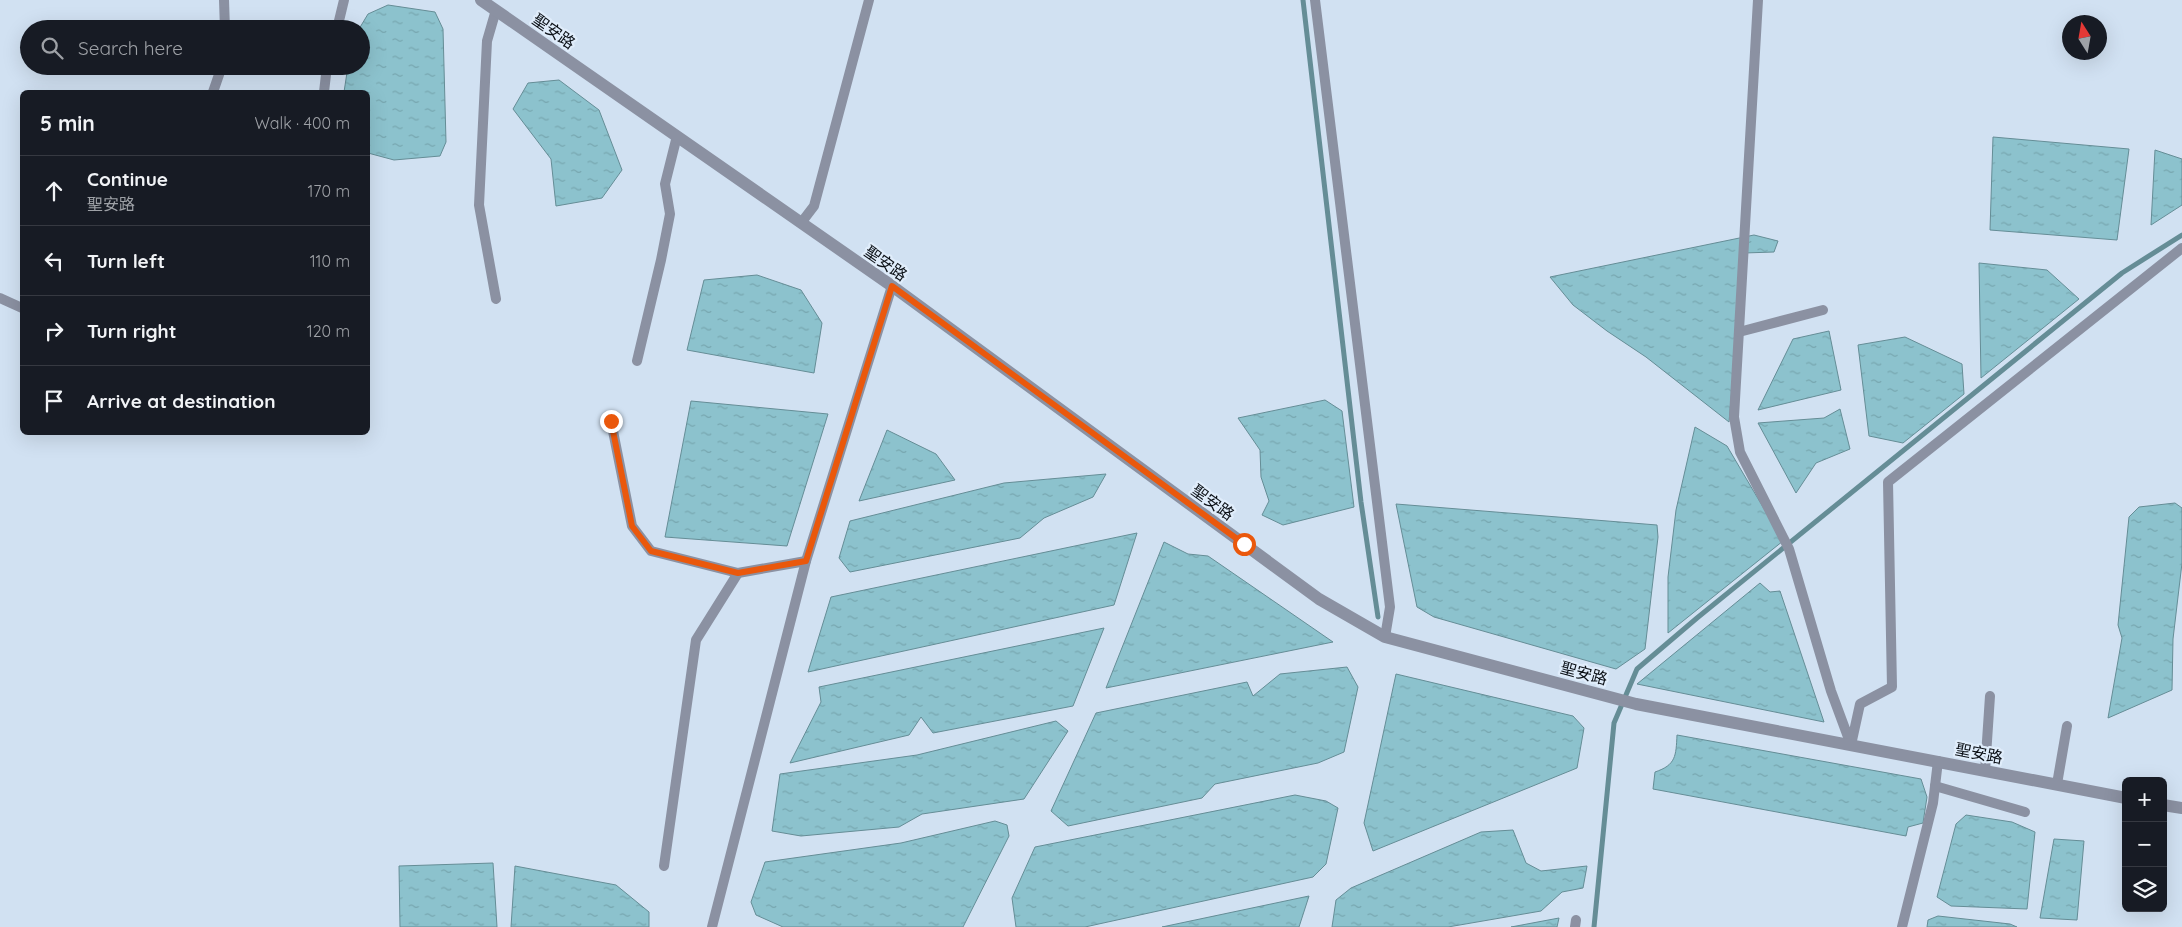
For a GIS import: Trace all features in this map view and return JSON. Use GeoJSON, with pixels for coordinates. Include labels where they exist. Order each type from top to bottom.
{"type":"FeatureCollection","features":[{"type":"Feature","properties":{"kind":"street","name":"聖安路"},"geometry":{"type":"LineString","coordinates":[[482,0],[892,286],[1319,599],[1385,637],[1636,704],[2122,797]]}},
{"type":"Feature","properties":{"kind":"street"},"geometry":{"type":"LineString","coordinates":[[2167,806],[2182,808]]}},
{"type":"Feature","properties":{"kind":"lane"},"geometry":{"type":"LineString","coordinates":[[224,0],[225,20]]}},
{"type":"Feature","properties":{"kind":"lane"},"geometry":{"type":"LineString","coordinates":[[339,20],[344,0]]}},
{"type":"Feature","properties":{"kind":"lane"},"geometry":{"type":"LineString","coordinates":[[800,223],[814,206],[869,0]]}},
{"type":"Feature","properties":{"kind":"lane"},"geometry":{"type":"LineString","coordinates":[[1315,0],[1390,608],[1385,637]]}},
{"type":"Feature","properties":{"kind":"lane"},"geometry":{"type":"LineString","coordinates":[[1758,0],[1734,417],[1740,452],[1789,548],[1831,691],[1851,745]]}},
{"type":"Feature","properties":{"kind":"lane"},"geometry":{"type":"LineString","coordinates":[[496,10],[487,41],[479,205],[496,299]]}},
{"type":"Feature","properties":{"kind":"lane"},"geometry":{"type":"LineString","coordinates":[[214,90],[219,75]]}},
{"type":"Feature","properties":{"kind":"lane"},"geometry":{"type":"LineString","coordinates":[[324,90],[326,75]]}},
{"type":"Feature","properties":{"kind":"lane"},"geometry":{"type":"LineString","coordinates":[[637,361],[670,214],[665,184],[677,136]]}},
{"type":"Feature","properties":{"kind":"lane"},"geometry":{"type":"LineString","coordinates":[[1851,745],[1860,704],[1892,687],[1888,482],[2182,248]]}},
{"type":"Feature","properties":{"kind":"lane"},"geometry":{"type":"LineString","coordinates":[[712,927],[806,561],[892,286]]}},
{"type":"Feature","properties":{"kind":"lane"},"geometry":{"type":"LineString","coordinates":[[0,298],[20,307]]}},
{"type":"Feature","properties":{"kind":"lane"},"geometry":{"type":"LineString","coordinates":[[1739,332],[1823,310]]}},
{"type":"Feature","properties":{"kind":"lane"},"geometry":{"type":"LineString","coordinates":[[611,421],[632,526],[651,551],[738,573],[806,561]]}},
{"type":"Feature","properties":{"kind":"lane"},"geometry":{"type":"LineString","coordinates":[[664,866],[696,640],[738,573]]}},
{"type":"Feature","properties":{"kind":"lane"},"geometry":{"type":"LineString","coordinates":[[1985,771],[1990,696]]}},
{"type":"Feature","properties":{"kind":"lane"},"geometry":{"type":"LineString","coordinates":[[2057,784],[2067,726]]}},
{"type":"Feature","properties":{"kind":"lane"},"geometry":{"type":"LineString","coordinates":[[1902,927],[1933,803],[1938,761]]}},
{"type":"Feature","properties":{"kind":"lane"},"geometry":{"type":"LineString","coordinates":[[1935,786],[2024,812]]}},
{"type":"Feature","properties":{"kind":"water"},"geometry":{"type":"Polygon","coordinates":[[[388,5],[435,12],[443,29],[446,142],[440,156],[394,160],[370,154],[370,90],[344,90],[347,75],[370,75],[370,20],[364,20],[368,14],[388,5]]]}},
{"type":"Feature","properties":{"kind":"water"},"geometry":{"type":"Polygon","coordinates":[[[559,80],[599,110],[622,170],[602,198],[556,206],[551,159],[513,109],[528,83],[559,80]]]}},
{"type":"Feature","properties":{"kind":"water"},"geometry":{"type":"Polygon","coordinates":[[[1993,137],[2129,149],[2117,240],[1990,230],[1993,137]]]}},
{"type":"Feature","properties":{"kind":"water"},"geometry":{"type":"Polygon","coordinates":[[[2155,150],[2182,159],[2182,205],[2151,225],[2155,150]]]}},
{"type":"Feature","properties":{"kind":"water"},"geometry":{"type":"Polygon","coordinates":[[[1754,235],[1778,241],[1774,252],[1744,253],[1729,422],[1646,357],[1573,305],[1550,277],[1754,235]]]}},
{"type":"Feature","properties":{"kind":"water"},"geometry":{"type":"Polygon","coordinates":[[[1979,263],[2047,270],[2079,299],[1981,378],[1979,263]]]}},
{"type":"Feature","properties":{"kind":"water"},"geometry":{"type":"Polygon","coordinates":[[[757,275],[801,290],[822,323],[814,373],[687,350],[704,280],[757,275]]]}},
{"type":"Feature","properties":{"kind":"water"},"geometry":{"type":"Polygon","coordinates":[[[1829,331],[1841,390],[1758,410],[1793,339],[1829,331]]]}},
{"type":"Feature","properties":{"kind":"water"},"geometry":{"type":"Polygon","coordinates":[[[1905,337],[1962,364],[1964,394],[1903,443],[1869,436],[1858,345],[1905,337]]]}},
{"type":"Feature","properties":{"kind":"water"},"geometry":{"type":"Polygon","coordinates":[[[1325,400],[1342,411],[1354,507],[1283,525],[1262,515],[1269,501],[1261,477],[1260,450],[1238,418],[1325,400]]]}},
{"type":"Feature","properties":{"kind":"water"},"geometry":{"type":"Polygon","coordinates":[[[691,401],[828,414],[787,546],[665,537],[691,401]]]}},
{"type":"Feature","properties":{"kind":"water"},"geometry":{"type":"Polygon","coordinates":[[[1840,409],[1850,449],[1816,463],[1796,493],[1758,423],[1824,418],[1840,409]]]}},
{"type":"Feature","properties":{"kind":"water"},"geometry":{"type":"Polygon","coordinates":[[[1695,427],[1727,446],[1783,541],[1668,633],[1668,577],[1676,510],[1695,427]]]}},
{"type":"Feature","properties":{"kind":"water"},"geometry":{"type":"Polygon","coordinates":[[[887,430],[936,454],[955,480],[859,501],[887,430]]]}},
{"type":"Feature","properties":{"kind":"water"},"geometry":{"type":"Polygon","coordinates":[[[1106,474],[1093,497],[1044,518],[1020,538],[850,572],[839,558],[850,521],[1004,483],[1106,474]]]}},
{"type":"Feature","properties":{"kind":"water"},"geometry":{"type":"Polygon","coordinates":[[[2175,503],[2182,508],[2182,563],[2173,639],[2172,690],[2108,718],[2122,638],[2118,625],[2129,517],[2139,507],[2175,503]]]}},
{"type":"Feature","properties":{"kind":"water"},"geometry":{"type":"Polygon","coordinates":[[[1396,504],[1657,525],[1658,537],[1645,649],[1616,669],[1434,617],[1417,607],[1396,504]]]}},
{"type":"Feature","properties":{"kind":"water"},"geometry":{"type":"Polygon","coordinates":[[[1137,533],[1114,605],[808,672],[831,597],[1137,533]]]}},
{"type":"Feature","properties":{"kind":"water"},"geometry":{"type":"Polygon","coordinates":[[[1164,542],[1188,554],[1208,556],[1333,642],[1106,688],[1164,542]]]}},
{"type":"Feature","properties":{"kind":"water"},"geometry":{"type":"Polygon","coordinates":[[[1760,583],[1770,592],[1780,591],[1824,722],[1637,684],[1760,583]]]}},
{"type":"Feature","properties":{"kind":"water"},"geometry":{"type":"Polygon","coordinates":[[[1104,628],[1073,706],[933,733],[921,717],[909,735],[790,763],[821,702],[819,687],[1104,628]]]}},
{"type":"Feature","properties":{"kind":"water"},"geometry":{"type":"Polygon","coordinates":[[[1347,667],[1358,687],[1344,752],[1318,763],[1215,784],[1202,798],[1068,826],[1051,811],[1096,713],[1247,682],[1253,696],[1280,674],[1347,667]]]}},
{"type":"Feature","properties":{"kind":"water"},"geometry":{"type":"Polygon","coordinates":[[[1396,674],[1573,716],[1584,728],[1577,768],[1373,851],[1364,823],[1396,674]]]}},
{"type":"Feature","properties":{"kind":"water"},"geometry":{"type":"Polygon","coordinates":[[[1056,721],[1068,731],[1024,799],[922,814],[899,827],[801,836],[772,831],[780,774],[917,755],[1056,721]]]}},
{"type":"Feature","properties":{"kind":"water"},"geometry":{"type":"Polygon","coordinates":[[[1677,735],[1921,779],[1927,797],[1923,823],[1908,827],[1906,836],[1653,789],[1655,772],[1667,766],[1674,759],[1677,735]]]}},
{"type":"Feature","properties":{"kind":"water"},"geometry":{"type":"Polygon","coordinates":[[[1295,795],[1326,801],[1338,808],[1326,864],[1313,877],[1085,927],[1016,927],[1012,898],[1035,847],[1295,795]]]}},
{"type":"Feature","properties":{"kind":"water"},"geometry":{"type":"Polygon","coordinates":[[[1966,815],[2012,822],[2035,832],[2027,909],[1951,906],[1937,897],[1956,824],[1966,815]]]}},
{"type":"Feature","properties":{"kind":"water"},"geometry":{"type":"Polygon","coordinates":[[[995,821],[1007,825],[1009,836],[963,927],[783,927],[756,915],[751,902],[765,862],[901,843],[995,821]]]}},
{"type":"Feature","properties":{"kind":"water"},"geometry":{"type":"Polygon","coordinates":[[[1513,830],[1526,863],[1541,871],[1587,866],[1583,888],[1562,892],[1541,911],[1448,927],[1332,927],[1336,900],[1351,888],[1481,832],[1513,830]]]}},
{"type":"Feature","properties":{"kind":"water"},"geometry":{"type":"Polygon","coordinates":[[[2054,839],[2084,841],[2077,920],[2040,918],[2054,839]]]}},
{"type":"Feature","properties":{"kind":"water"},"geometry":{"type":"Polygon","coordinates":[[[493,863],[497,927],[400,927],[399,866],[493,863]]]}},
{"type":"Feature","properties":{"kind":"water"},"geometry":{"type":"Polygon","coordinates":[[[515,866],[616,885],[649,912],[649,927],[511,927],[515,866]]]}},
{"type":"Feature","properties":{"kind":"water"},"geometry":{"type":"Polygon","coordinates":[[[1309,896],[1299,927],[1162,927],[1309,896]]]}},
{"type":"Feature","properties":{"kind":"water"},"geometry":{"type":"Polygon","coordinates":[[[1938,916],[2010,924],[2017,927],[1927,927],[1928,920],[1938,916]]]}},
{"type":"Feature","properties":{"kind":"water"},"geometry":{"type":"Polygon","coordinates":[[[1559,918],[1557,927],[1511,927],[1559,918]]]}},
{"type":"Feature","properties":{"kind":"waterway"},"geometry":{"type":"LineString","coordinates":[[1303,0],[1361,502],[1378,617]]}},
{"type":"Feature","properties":{"kind":"waterway"},"geometry":{"type":"LineString","coordinates":[[1594,927],[1614,723],[1637,669],[1697,618],[2122,273],[2182,235]]}},
{"type":"Feature","properties":{"kind":"route"},"geometry":{"type":"LineString","coordinates":[[611,421],[632,526],[651,551],[738,573],[806,561],[892,286],[1244,544]]}}]}
